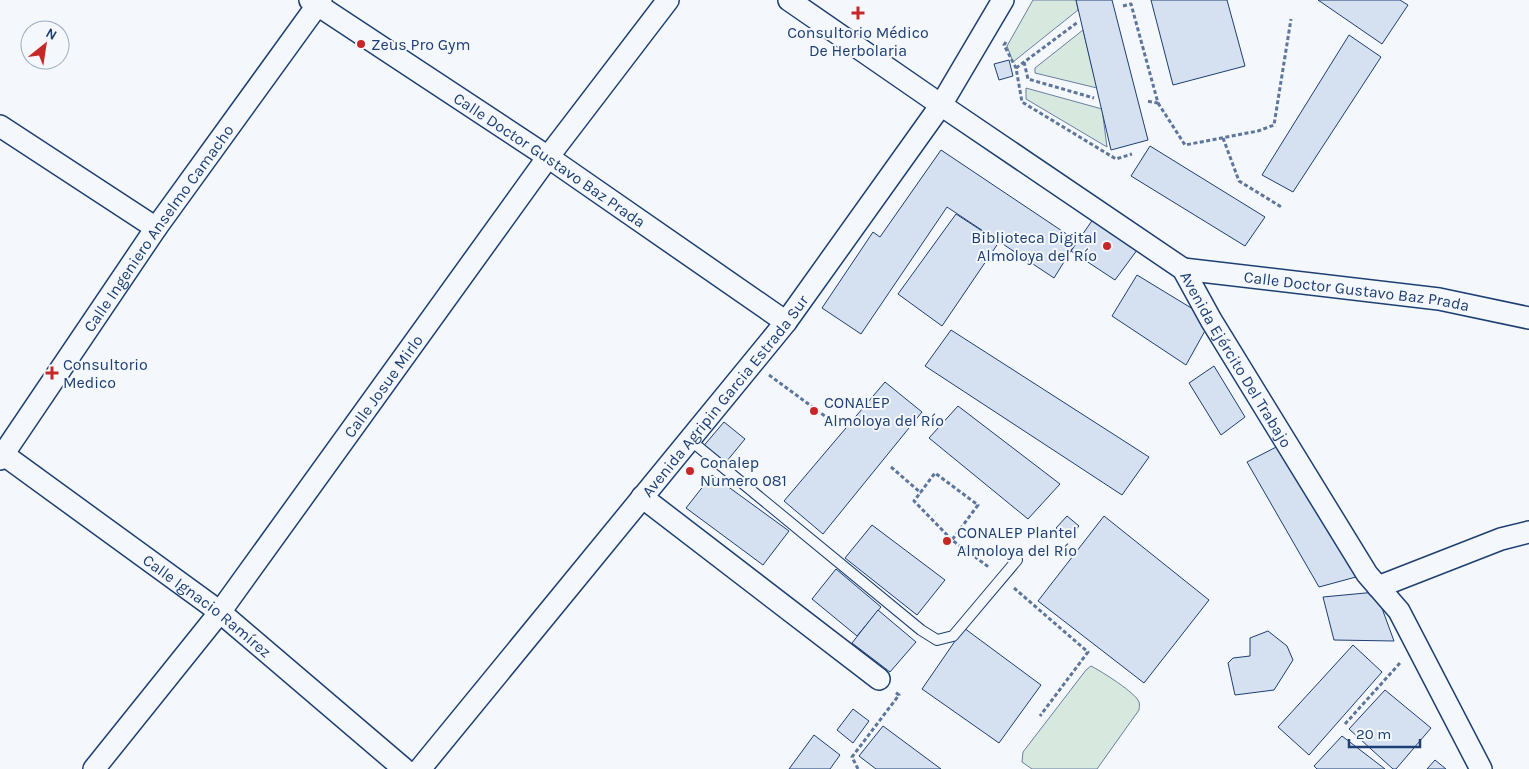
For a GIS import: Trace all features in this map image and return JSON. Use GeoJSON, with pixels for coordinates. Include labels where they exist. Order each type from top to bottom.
{"type":"FeatureCollection","features":[{"type":"Feature","properties":{"kind":"street","name":"Calle Josue Mirlo"},"geometry":{"type":"LineString","coordinates":[[94,769],[220,612],[548,157],[668,0]]}},
{"type":"Feature","properties":{"kind":"street","name":"Avenida Ejército Del Trabajo"},"geometry":{"type":"LineString","coordinates":[[789,0],[940,105],[1183,269],[1211,320],[1368,574],[1399,611],[1481,769]]}},
{"type":"Feature","properties":{"kind":"street","name":"Avenida Agripin Garcia Estrada Sur"},"geometry":{"type":"LineString","coordinates":[[420,769],[786,322],[940,105],[1003,0]]}},
{"type":"Feature","properties":{"kind":"street","name":"Calle Doctor Gustavo Baz Prada"},"geometry":{"type":"LineString","coordinates":[[316,2],[548,157],[786,322]]}},
{"type":"Feature","properties":{"kind":"street","name":"Calle Ingeniero Anselmo Camacho"},"geometry":{"type":"LineString","coordinates":[[1,455],[156,228],[316,2]]}},
{"type":"Feature","properties":{"kind":"street"},"geometry":{"type":"LineString","coordinates":[[0,126],[156,228]]}},
{"type":"Feature","properties":{"kind":"street","name":"Calle Doctor Gustavo Baz Prada"},"geometry":{"type":"LineString","coordinates":[[1183,269],[1439,299],[1529,318]]}},
{"type":"Feature","properties":{"kind":"street","name":"Calle Ignacio Ramírez"},"geometry":{"type":"LineString","coordinates":[[1,455],[220,612],[404,769]]}},
{"type":"Feature","properties":{"kind":"street"},"geometry":{"type":"LineString","coordinates":[[642,497],[879,679]]}},
{"type":"Feature","properties":{"kind":"street"},"geometry":{"type":"LineString","coordinates":[[1378,587],[1501,540],[1529,532]]}},
{"type":"Feature","properties":{"kind":"lane"},"geometry":{"type":"LineString","coordinates":[[690,440],[921,630],[937,640],[953,636],[1017,560]]}},
{"type":"Feature","properties":{"kind":"path"},"geometry":{"type":"LineString","coordinates":[[1123,6],[1131,4],[1158,103],[1185,145],[1258,131],[1274,125],[1291,19]]}},
{"type":"Feature","properties":{"kind":"path"},"geometry":{"type":"LineString","coordinates":[[1016,68],[1078,22]]}},
{"type":"Feature","properties":{"kind":"path"},"geometry":{"type":"LineString","coordinates":[[1008,37],[1004,45],[1016,68],[1022,102],[1116,158],[1132,154]]}},
{"type":"Feature","properties":{"kind":"path"},"geometry":{"type":"LineString","coordinates":[[1024,62],[1028,80],[1094,98]]}},
{"type":"Feature","properties":{"kind":"path"},"geometry":{"type":"LineString","coordinates":[[1146,101],[1158,103]]}},
{"type":"Feature","properties":{"kind":"path"},"geometry":{"type":"LineString","coordinates":[[1223,138],[1238,181],[1283,208]]}},
{"type":"Feature","properties":{"kind":"path"},"geometry":{"type":"LineString","coordinates":[[752,363],[837,425]]}},
{"type":"Feature","properties":{"kind":"path"},"geometry":{"type":"LineString","coordinates":[[891,467],[921,493]]}},
{"type":"Feature","properties":{"kind":"path"},"geometry":{"type":"LineString","coordinates":[[952,540],[978,504],[935,473],[914,501],[952,540],[1002,577],[1088,652],[1040,716]]}},
{"type":"Feature","properties":{"kind":"path"},"geometry":{"type":"LineString","coordinates":[[1345,724],[1416,646]]}},
{"type":"Feature","properties":{"kind":"path"},"geometry":{"type":"LineString","coordinates":[[858,769],[852,757],[899,695],[879,679]]}},
{"type":"Feature","properties":{"kind":"shaded area"},"geometry":{"type":"Polygon","coordinates":[[[1033,0],[1076,0],[1078,10],[1013,62],[1007,46],[1033,0]]]}},
{"type":"Feature","properties":{"kind":"shaded area"},"geometry":{"type":"Polygon","coordinates":[[[1083,30],[1097,88],[1035,73],[1035,68],[1083,30]]]}},
{"type":"Feature","properties":{"kind":"shaded area"},"geometry":{"type":"Polygon","coordinates":[[[1026,88],[1102,109],[1107,147],[1026,99],[1026,88]]]}},
{"type":"Feature","properties":{"kind":"shaded area"},"geometry":{"type":"Polygon","coordinates":[[[1091,666],[1132,693],[1139,702],[1139,710],[1097,769],[1032,769],[1022,762],[1023,752],[1091,666]]]}},
{"type":"Feature","properties":{"kind":"building"},"geometry":{"type":"Polygon","coordinates":[[[1076,0],[1112,0],[1148,140],[1111,150],[1076,0]]]}},
{"type":"Feature","properties":{"kind":"building"},"geometry":{"type":"Polygon","coordinates":[[[1151,0],[1227,0],[1245,66],[1173,85],[1151,0]]]}},
{"type":"Feature","properties":{"kind":"building"},"geometry":{"type":"Polygon","coordinates":[[[1318,0],[1400,0],[1408,5],[1382,44],[1318,0]]]}},
{"type":"Feature","properties":{"kind":"building"},"geometry":{"type":"Polygon","coordinates":[[[1349,35],[1381,57],[1293,192],[1262,175],[1349,35]]]}},
{"type":"Feature","properties":{"kind":"building"},"geometry":{"type":"Polygon","coordinates":[[[1009,60],[1013,76],[999,80],[994,64],[1009,60]]]}},
{"type":"Feature","properties":{"kind":"building"},"geometry":{"type":"Polygon","coordinates":[[[1150,146],[1265,217],[1245,246],[1131,176],[1150,146]]]}},
{"type":"Feature","properties":{"kind":"building"},"geometry":{"type":"Polygon","coordinates":[[[941,150],[1077,241],[1054,278],[947,207],[861,334],[822,308],[873,232],[880,237],[941,150]]]}},
{"type":"Feature","properties":{"kind":"building","name":"Biblioteca Digital Almoloya del Río"},"geometry":{"type":"Polygon","coordinates":[[[1098,212],[1143,242],[1115,280],[1071,251],[1098,212]]]}},
{"type":"Feature","properties":{"kind":"building"},"geometry":{"type":"Polygon","coordinates":[[[956,214],[999,242],[942,326],[898,294],[956,214]]]}},
{"type":"Feature","properties":{"kind":"building"},"geometry":{"type":"Polygon","coordinates":[[[1137,275],[1211,320],[1186,365],[1112,316],[1137,275]]]}},
{"type":"Feature","properties":{"kind":"building"},"geometry":{"type":"Polygon","coordinates":[[[951,330],[1149,457],[1122,495],[925,366],[951,330]]]}},
{"type":"Feature","properties":{"kind":"building"},"geometry":{"type":"Polygon","coordinates":[[[1214,366],[1245,417],[1221,435],[1189,383],[1214,366]]]}},
{"type":"Feature","properties":{"kind":"building"},"geometry":{"type":"Polygon","coordinates":[[[885,382],[922,412],[823,534],[784,501],[885,382]]]}},
{"type":"Feature","properties":{"kind":"building"},"geometry":{"type":"Polygon","coordinates":[[[958,406],[1060,484],[1028,519],[929,438],[958,406]]]}},
{"type":"Feature","properties":{"kind":"building"},"geometry":{"type":"Polygon","coordinates":[[[724,422],[745,439],[722,467],[701,449],[724,422]]]}},
{"type":"Feature","properties":{"kind":"building"},"geometry":{"type":"Polygon","coordinates":[[[1286,442],[1367,574],[1319,587],[1247,462],[1286,442]]]}},
{"type":"Feature","properties":{"kind":"building"},"geometry":{"type":"Polygon","coordinates":[[[712,475],[789,531],[763,565],[686,508],[712,475]]]}},
{"type":"Feature","properties":{"kind":"building"},"geometry":{"type":"Polygon","coordinates":[[[1067,516],[1079,526],[1068,539],[1056,528],[1067,516]]]}},
{"type":"Feature","properties":{"kind":"building"},"geometry":{"type":"Polygon","coordinates":[[[1104,516],[1209,600],[1144,683],[1038,601],[1104,516]]]}},
{"type":"Feature","properties":{"kind":"building"},"geometry":{"type":"Polygon","coordinates":[[[872,525],[945,580],[917,615],[845,558],[872,525]]]}},
{"type":"Feature","properties":{"kind":"building"},"geometry":{"type":"Polygon","coordinates":[[[836,569],[881,607],[857,636],[812,599],[836,569]]]}},
{"type":"Feature","properties":{"kind":"building"},"geometry":{"type":"Polygon","coordinates":[[[1376,592],[1394,641],[1334,640],[1323,597],[1376,592]]]}},
{"type":"Feature","properties":{"kind":"building"},"geometry":{"type":"Polygon","coordinates":[[[878,610],[916,642],[890,672],[852,643],[878,610]]]}},
{"type":"Feature","properties":{"kind":"building"},"geometry":{"type":"Polygon","coordinates":[[[964,628],[1041,685],[999,743],[922,689],[964,628]]]}},
{"type":"Feature","properties":{"kind":"building"},"geometry":{"type":"Polygon","coordinates":[[[1268,631],[1287,646],[1293,660],[1274,690],[1235,695],[1228,663],[1233,658],[1250,656],[1250,638],[1268,631]]]}},
{"type":"Feature","properties":{"kind":"building"},"geometry":{"type":"Polygon","coordinates":[[[1353,645],[1382,672],[1309,755],[1278,727],[1353,645]]]}},
{"type":"Feature","properties":{"kind":"building"},"geometry":{"type":"Polygon","coordinates":[[[1385,690],[1431,728],[1396,769],[1393,769],[1349,729],[1385,690]]]}},
{"type":"Feature","properties":{"kind":"building"},"geometry":{"type":"Polygon","coordinates":[[[853,709],[869,721],[853,743],[837,730],[853,709]]]}},
{"type":"Feature","properties":{"kind":"building"},"geometry":{"type":"Polygon","coordinates":[[[883,726],[941,769],[876,769],[859,756],[883,726]]]}},
{"type":"Feature","properties":{"kind":"building"},"geometry":{"type":"Polygon","coordinates":[[[814,735],[840,755],[830,769],[789,769],[814,735]]]}},
{"type":"Feature","properties":{"kind":"building"},"geometry":{"type":"Polygon","coordinates":[[[1342,736],[1385,769],[1317,769],[1314,766],[1342,736]]]}},
{"type":"Feature","properties":{"kind":"building"},"geometry":{"type":"Polygon","coordinates":[[[1435,760],[1446,769],[1427,769],[1435,760]]]}},
{"type":"Feature","properties":{"kind":"place","name":"Consultorio Médico De Herbolaria"},"geometry":{"type":"Point","coordinates":[858,13]}},
{"type":"Feature","properties":{"kind":"place","name":"Zeus Pro Gym"},"geometry":{"type":"Point","coordinates":[361,44]}},
{"type":"Feature","properties":{"kind":"place","name":"Biblioteca Digital Almoloya del Río"},"geometry":{"type":"Point","coordinates":[1107,246]}},
{"type":"Feature","properties":{"kind":"place","name":"Consultorio Medico"},"geometry":{"type":"Point","coordinates":[52,373]}},
{"type":"Feature","properties":{"kind":"place","name":"CONALEP Almoloya del Río"},"geometry":{"type":"Point","coordinates":[814,411]}},
{"type":"Feature","properties":{"kind":"place","name":"Conalep Numero 081"},"geometry":{"type":"Point","coordinates":[690,471]}},
{"type":"Feature","properties":{"kind":"place","name":"CONALEP Plantel Almoloya del Río"},"geometry":{"type":"Point","coordinates":[947,541]}}]}
